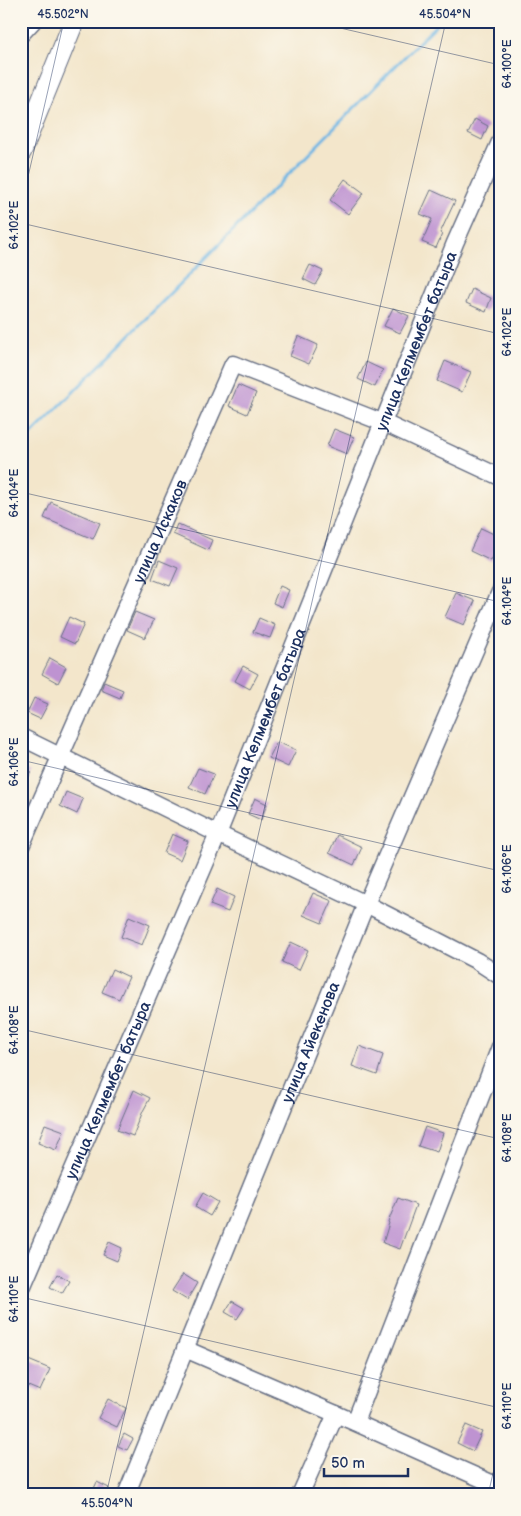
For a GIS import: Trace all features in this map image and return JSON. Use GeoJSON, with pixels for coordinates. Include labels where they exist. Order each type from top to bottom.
{"type":"FeatureCollection","features":[{"type":"Feature","properties":{"kind":"main road"},"geometry":{"type":"LineString","coordinates":[[21,152],[70,24]]}},
{"type":"Feature","properties":{"kind":"street"},"geometry":{"type":"LineString","coordinates":[[21,34],[33,21]]}},
{"type":"Feature","properties":{"kind":"street","name":"улица Келмембет батыра"},"geometry":{"type":"LineString","coordinates":[[21,1290],[218,834],[455,244],[500,142]]}},
{"type":"Feature","properties":{"kind":"street","name":"улица Искаков"},"geometry":{"type":"LineString","coordinates":[[21,846],[233,364],[384,422]]}},
{"type":"Feature","properties":{"kind":"street"},"geometry":{"type":"LineString","coordinates":[[384,422],[500,477]]}},
{"type":"Feature","properties":{"kind":"street","name":"улица Айекенова"},"geometry":{"type":"LineString","coordinates":[[126,1495],[366,904],[500,592]]}},
{"type":"Feature","properties":{"kind":"street"},"geometry":{"type":"LineString","coordinates":[[21,738],[366,904],[477,961],[500,976]]}},
{"type":"Feature","properties":{"kind":"street"},"geometry":{"type":"LineString","coordinates":[[356,1422],[500,1047]]}},
{"type":"Feature","properties":{"kind":"street"},"geometry":{"type":"LineString","coordinates":[[185,1349],[356,1422],[496,1485]]}},
{"type":"Feature","properties":{"kind":"street"},"geometry":{"type":"LineString","coordinates":[[300,1495],[336,1414]]}},
{"type":"Feature","properties":{"kind":"building"},"geometry":{"type":"Polygon","coordinates":[[[475,119],[488,126],[482,140],[468,133],[475,119]]]}},
{"type":"Feature","properties":{"kind":"building"},"geometry":{"type":"Polygon","coordinates":[[[345,179],[364,193],[348,214],[330,200],[345,179]]]}},
{"type":"Feature","properties":{"kind":"building"},"geometry":{"type":"Polygon","coordinates":[[[431,190],[455,201],[440,233],[442,234],[436,248],[422,242],[432,219],[420,214],[431,190]]]}},
{"type":"Feature","properties":{"kind":"building"},"geometry":{"type":"Polygon","coordinates":[[[310,265],[323,271],[315,285],[303,279],[310,265]]]}},
{"type":"Feature","properties":{"kind":"building"},"geometry":{"type":"Polygon","coordinates":[[[472,289],[491,298],[486,312],[466,303],[472,289]]]}},
{"type":"Feature","properties":{"kind":"building"},"geometry":{"type":"Polygon","coordinates":[[[393,308],[409,316],[400,333],[384,326],[393,308]]]}},
{"type":"Feature","properties":{"kind":"building"},"geometry":{"type":"Polygon","coordinates":[[[298,336],[318,345],[309,364],[290,356],[298,336]]]}},
{"type":"Feature","properties":{"kind":"building"},"geometry":{"type":"Polygon","coordinates":[[[445,361],[471,372],[462,392],[437,381],[445,361]]]}},
{"type":"Feature","properties":{"kind":"building"},"geometry":{"type":"Polygon","coordinates":[[[366,362],[383,370],[375,387],[358,379],[366,362]]]}},
{"type":"Feature","properties":{"kind":"building"},"geometry":{"type":"Polygon","coordinates":[[[238,385],[256,393],[247,414],[229,406],[238,385]]]}},
{"type":"Feature","properties":{"kind":"building"},"geometry":{"type":"Polygon","coordinates":[[[334,429],[354,437],[347,454],[327,446],[334,429]]]}},
{"type":"Feature","properties":{"kind":"building"},"geometry":{"type":"Polygon","coordinates":[[[51,502],[100,523],[93,539],[44,518],[51,502]]]}},
{"type":"Feature","properties":{"kind":"building"},"geometry":{"type":"Polygon","coordinates":[[[177,524],[212,540],[208,550],[173,534],[177,524]]]}},
{"type":"Feature","properties":{"kind":"building"},"geometry":{"type":"Polygon","coordinates":[[[481,528],[500,537],[500,542],[491,561],[470,551],[481,528]]]}},
{"type":"Feature","properties":{"kind":"building"},"geometry":{"type":"Polygon","coordinates":[[[159,560],[178,568],[170,586],[152,579],[159,560]]]}},
{"type":"Feature","properties":{"kind":"building"},"geometry":{"type":"Polygon","coordinates":[[[280,586],[289,590],[282,607],[273,603],[280,586]]]}},
{"type":"Feature","properties":{"kind":"building"},"geometry":{"type":"Polygon","coordinates":[[[456,593],[475,601],[464,625],[445,617],[456,593]]]}},
{"type":"Feature","properties":{"kind":"building"},"geometry":{"type":"Polygon","coordinates":[[[135,612],[154,620],[145,638],[127,630],[135,612]]]}},
{"type":"Feature","properties":{"kind":"building"},"geometry":{"type":"Polygon","coordinates":[[[69,617],[84,624],[75,644],[60,637],[69,617]]]}},
{"type":"Feature","properties":{"kind":"building"},"geometry":{"type":"Polygon","coordinates":[[[259,618],[275,625],[270,638],[253,632],[259,618]]]}},
{"type":"Feature","properties":{"kind":"building"},"geometry":{"type":"Polygon","coordinates":[[[50,658],[66,667],[58,683],[42,674],[50,658]]]}},
{"type":"Feature","properties":{"kind":"building"},"geometry":{"type":"Polygon","coordinates":[[[243,666],[258,674],[250,689],[235,681],[243,666]]]}},
{"type":"Feature","properties":{"kind":"building"},"geometry":{"type":"Polygon","coordinates":[[[104,682],[123,690],[120,698],[101,690],[104,682]]]}},
{"type":"Feature","properties":{"kind":"building"},"geometry":{"type":"Polygon","coordinates":[[[34,698],[48,704],[40,719],[27,713],[34,698]]]}},
{"type":"Feature","properties":{"kind":"building"},"geometry":{"type":"Polygon","coordinates":[[[277,742],[296,750],[288,767],[269,758],[277,742]]]}},
{"type":"Feature","properties":{"kind":"building"},"geometry":{"type":"Polygon","coordinates":[[[21,767],[31,772],[21,792],[21,767]]]}},
{"type":"Feature","properties":{"kind":"building"},"geometry":{"type":"Polygon","coordinates":[[[198,768],[214,774],[205,794],[189,787],[198,768]]]}},
{"type":"Feature","properties":{"kind":"building"},"geometry":{"type":"Polygon","coordinates":[[[66,792],[83,799],[77,814],[60,806],[66,792]]]}},
{"type":"Feature","properties":{"kind":"building"},"geometry":{"type":"Polygon","coordinates":[[[255,798],[267,804],[261,820],[248,814],[255,798]]]}},
{"type":"Feature","properties":{"kind":"building"},"geometry":{"type":"Polygon","coordinates":[[[172,834],[188,841],[180,860],[164,853],[172,834]]]}},
{"type":"Feature","properties":{"kind":"building"},"geometry":{"type":"Polygon","coordinates":[[[337,835],[362,847],[354,865],[329,853],[337,835]]]}},
{"type":"Feature","properties":{"kind":"building"},"geometry":{"type":"Polygon","coordinates":[[[217,889],[234,897],[228,912],[210,905],[217,889]]]}},
{"type":"Feature","properties":{"kind":"building"},"geometry":{"type":"Polygon","coordinates":[[[313,893],[332,901],[322,923],[303,915],[313,893]]]}},
{"type":"Feature","properties":{"kind":"building"},"geometry":{"type":"Polygon","coordinates":[[[129,916],[150,925],[142,945],[121,937],[129,916]]]}},
{"type":"Feature","properties":{"kind":"building"},"geometry":{"type":"Polygon","coordinates":[[[291,942],[308,950],[299,970],[282,962],[291,942]]]}},
{"type":"Feature","properties":{"kind":"building"},"geometry":{"type":"Polygon","coordinates":[[[112,969],[129,977],[119,999],[102,992],[112,969]]]}},
{"type":"Feature","properties":{"kind":"building"},"geometry":{"type":"Polygon","coordinates":[[[359,1046],[383,1055],[377,1075],[352,1066],[359,1046]]]}},
{"type":"Feature","properties":{"kind":"building"},"geometry":{"type":"Polygon","coordinates":[[[134,1090],[150,1098],[133,1136],[117,1130],[134,1090]]]}},
{"type":"Feature","properties":{"kind":"building"},"geometry":{"type":"Polygon","coordinates":[[[45,1124],[64,1131],[56,1150],[38,1143],[45,1124]]]}},
{"type":"Feature","properties":{"kind":"building"},"geometry":{"type":"Polygon","coordinates":[[[425,1127],[443,1133],[437,1152],[418,1146],[425,1127]]]}},
{"type":"Feature","properties":{"kind":"building"},"geometry":{"type":"Polygon","coordinates":[[[203,1193],[218,1202],[210,1216],[195,1207],[203,1193]]]}},
{"type":"Feature","properties":{"kind":"building"},"geometry":{"type":"Polygon","coordinates":[[[398,1198],[416,1205],[400,1249],[383,1243],[388,1222],[398,1198]]]}},
{"type":"Feature","properties":{"kind":"building"},"geometry":{"type":"Polygon","coordinates":[[[109,1242],[122,1248],[117,1261],[103,1255],[109,1242]]]}},
{"type":"Feature","properties":{"kind":"building"},"geometry":{"type":"Polygon","coordinates":[[[57,1274],[69,1281],[62,1293],[50,1287],[57,1274]]]}},
{"type":"Feature","properties":{"kind":"building"},"geometry":{"type":"Polygon","coordinates":[[[183,1274],[197,1283],[187,1300],[172,1291],[183,1274]]]}},
{"type":"Feature","properties":{"kind":"building"},"geometry":{"type":"Polygon","coordinates":[[[232,1301],[244,1308],[237,1319],[225,1312],[232,1301]]]}},
{"type":"Feature","properties":{"kind":"building"},"geometry":{"type":"Polygon","coordinates":[[[21,1357],[50,1369],[40,1391],[21,1383],[21,1357]]]}},
{"type":"Feature","properties":{"kind":"building"},"geometry":{"type":"Polygon","coordinates":[[[108,1399],[126,1408],[117,1427],[98,1418],[108,1399]]]}},
{"type":"Feature","properties":{"kind":"building"},"geometry":{"type":"Polygon","coordinates":[[[466,1425],[482,1432],[473,1451],[457,1443],[466,1425]]]}},
{"type":"Feature","properties":{"kind":"building"},"geometry":{"type":"Polygon","coordinates":[[[124,1434],[133,1439],[127,1450],[118,1446],[124,1434]]]}},
{"type":"Feature","properties":{"kind":"building"},"geometry":{"type":"Polygon","coordinates":[[[97,1482],[109,1488],[106,1495],[91,1495],[97,1482]]]}},
{"type":"Feature","properties":{"kind":"waterway"},"geometry":{"type":"LineString","coordinates":[[21,445],[440,21]]}}]}
